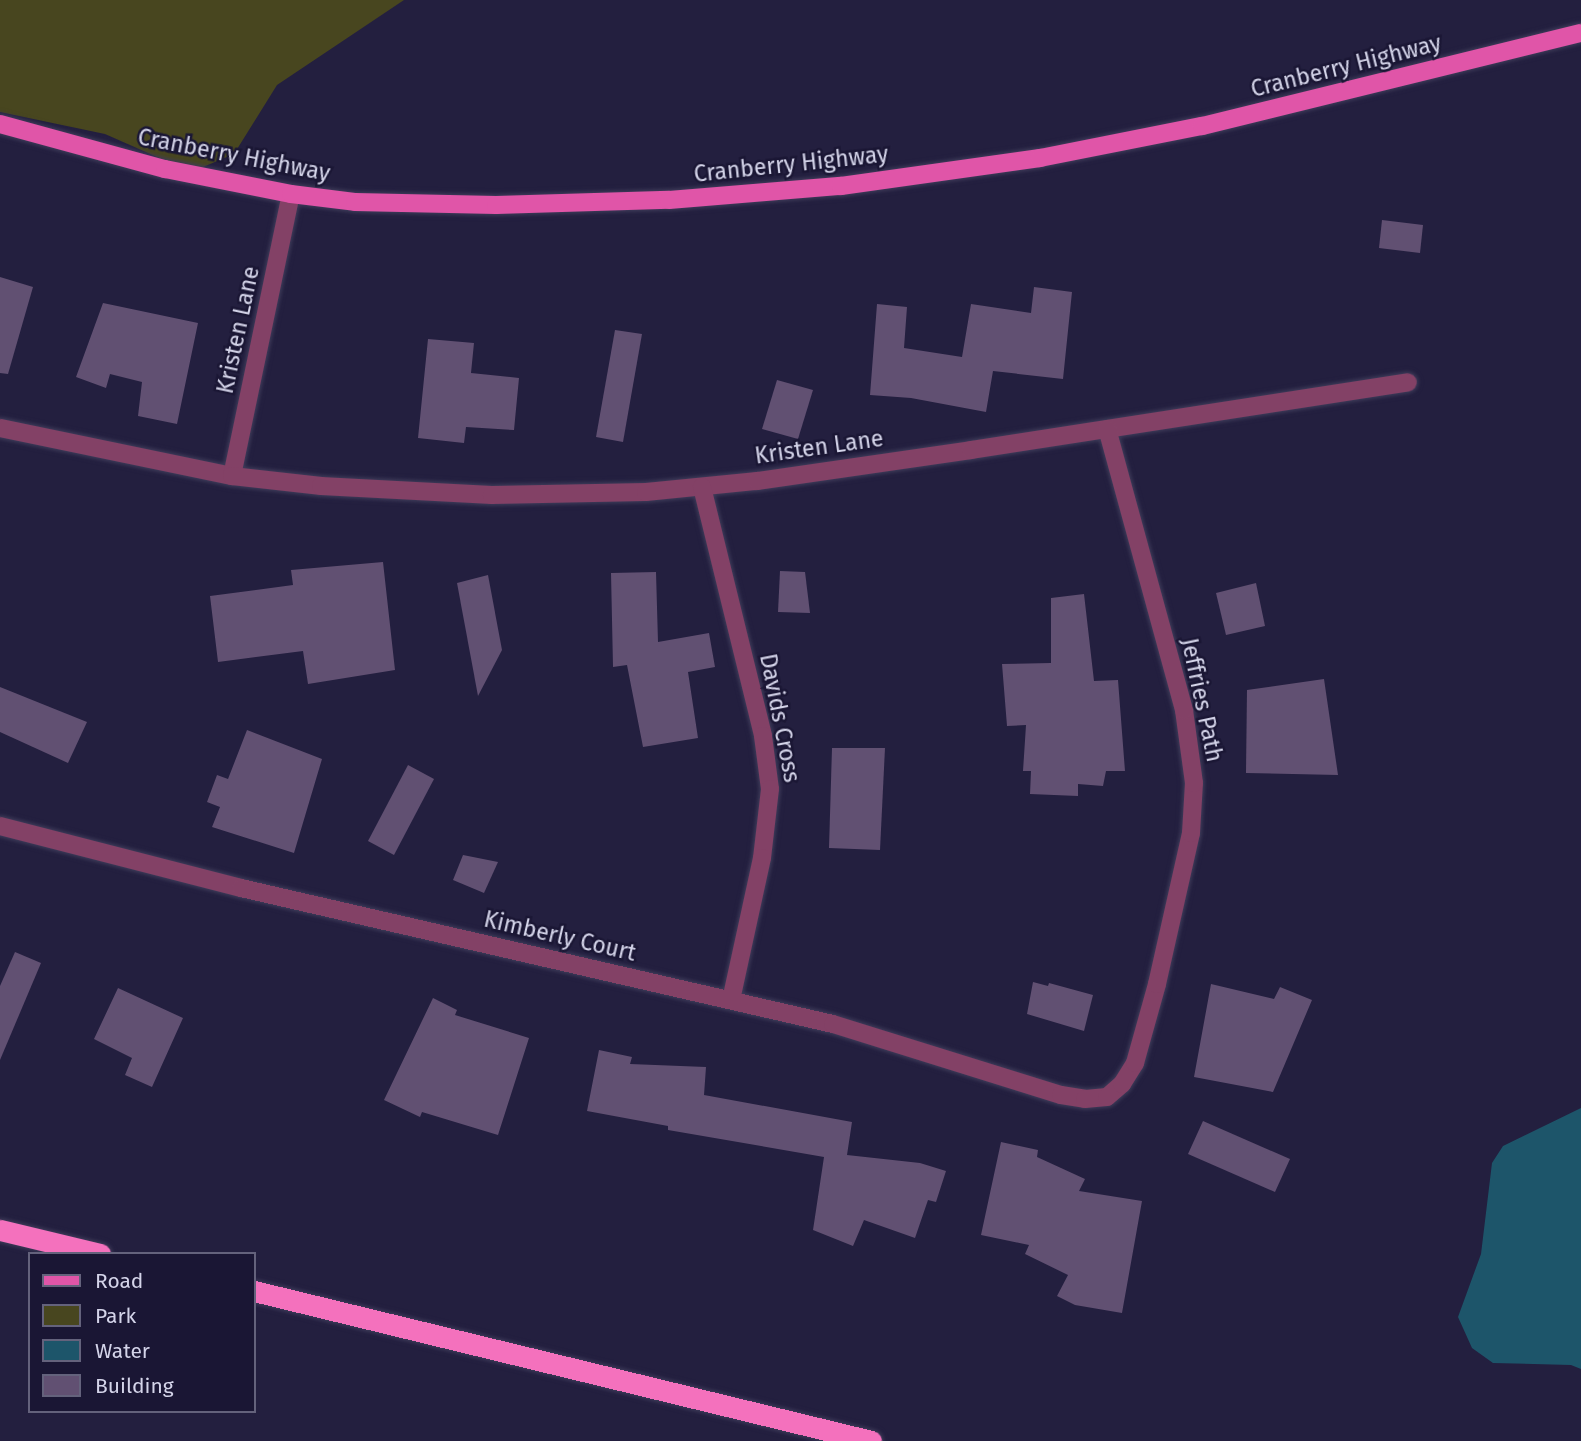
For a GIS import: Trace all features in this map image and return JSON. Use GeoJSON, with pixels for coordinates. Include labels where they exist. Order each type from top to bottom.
{"type":"FeatureCollection","features":[{"type":"Feature","properties":{"kind":"highway"},"geometry":{"type":"LineString","coordinates":[[0,1230],[92,1252]]}},
{"type":"Feature","properties":{"kind":"highway"},"geometry":{"type":"LineString","coordinates":[[256,1291],[871,1441]]}},
{"type":"Feature","properties":{"kind":"main road","name":"Cranberry Highway"},"geometry":{"type":"LineString","coordinates":[[0,124],[164,169],[291,194],[367,202],[496,205],[682,200],[841,186],[1040,158],[1189,129],[1581,33]]}},
{"type":"Feature","properties":{"kind":"street","name":"Kristen Lane"},"geometry":{"type":"LineString","coordinates":[[232,476],[291,194]]}},
{"type":"Feature","properties":{"kind":"street","name":"Kristen Lane"},"geometry":{"type":"LineString","coordinates":[[0,428],[232,476],[321,486],[532,496],[702,487],[1107,429],[1408,382]]}},
{"type":"Feature","properties":{"kind":"street","name":"Jeffries Path"},"geometry":{"type":"LineString","coordinates":[[1107,429],[1184,710],[1194,783],[1191,833],[1157,984],[1135,1063],[1122,1084],[1107,1097]]}},
{"type":"Feature","properties":{"kind":"street","name":"Davids Cross"},"geometry":{"type":"LineString","coordinates":[[702,487],[763,736],[770,789],[762,858],[731,1000]]}},
{"type":"Feature","properties":{"kind":"street","name":"Kimberly Court"},"geometry":{"type":"LineString","coordinates":[[0,826],[241,888],[833,1024],[1061,1095],[1085,1099],[1107,1097]]}},
{"type":"Feature","properties":{"kind":"green space"},"geometry":{"type":"Polygon","coordinates":[[[0,0],[404,0],[277,85],[234,154],[191,172],[105,134],[0,112],[0,0]]]}},
{"type":"Feature","properties":{"kind":"water"},"geometry":{"type":"Polygon","coordinates":[[[1581,1108],[1581,1369],[1571,1365],[1493,1363],[1472,1348],[1458,1317],[1481,1254],[1492,1163],[1503,1146],[1581,1108]]]}},
{"type":"Feature","properties":{"kind":"building"},"geometry":{"type":"Polygon","coordinates":[[[1382,220],[1423,225],[1420,253],[1379,248],[1382,220]]]}},
{"type":"Feature","properties":{"kind":"building"},"geometry":{"type":"Polygon","coordinates":[[[0,277],[33,287],[8,374],[0,373],[0,277]]]}},
{"type":"Feature","properties":{"kind":"building"},"geometry":{"type":"Polygon","coordinates":[[[1034,287],[1072,292],[1063,379],[993,371],[986,412],[911,398],[870,395],[877,304],[907,307],[904,348],[962,357],[971,304],[1031,313],[1034,287]]]}},
{"type":"Feature","properties":{"kind":"building"},"geometry":{"type":"Polygon","coordinates":[[[103,303],[198,323],[177,424],[138,416],[142,382],[110,374],[106,388],[76,377],[103,303]]]}},
{"type":"Feature","properties":{"kind":"building"},"geometry":{"type":"Polygon","coordinates":[[[615,330],[642,334],[623,442],[596,437],[615,330]]]}},
{"type":"Feature","properties":{"kind":"building"},"geometry":{"type":"Polygon","coordinates":[[[428,339],[474,343],[471,373],[519,378],[514,430],[466,427],[464,443],[418,438],[428,339]]]}},
{"type":"Feature","properties":{"kind":"building"},"geometry":{"type":"Polygon","coordinates":[[[777,380],[813,390],[798,439],[762,429],[777,380]]]}},
{"type":"Feature","properties":{"kind":"building"},"geometry":{"type":"Polygon","coordinates":[[[383,562],[395,670],[308,684],[303,651],[218,662],[210,596],[293,585],[291,570],[383,562]]]}},
{"type":"Feature","properties":{"kind":"building"},"geometry":{"type":"Polygon","coordinates":[[[780,571],[805,572],[810,613],[778,612],[780,571]]]}},
{"type":"Feature","properties":{"kind":"building"},"geometry":{"type":"Polygon","coordinates":[[[656,572],[658,642],[709,633],[715,667],[688,672],[698,738],[643,747],[627,665],[613,667],[611,573],[656,572]]]}},
{"type":"Feature","properties":{"kind":"building"},"geometry":{"type":"Polygon","coordinates":[[[488,575],[502,650],[478,696],[457,583],[488,575]]]}},
{"type":"Feature","properties":{"kind":"building"},"geometry":{"type":"Polygon","coordinates":[[[1256,583],[1265,626],[1226,635],[1216,593],[1256,583]]]}},
{"type":"Feature","properties":{"kind":"building"},"geometry":{"type":"Polygon","coordinates":[[[1084,594],[1094,681],[1118,680],[1125,771],[1106,771],[1103,786],[1078,784],[1078,796],[1030,794],[1031,771],[1023,771],[1026,725],[1007,726],[1002,664],[1051,663],[1051,598],[1084,594]]]}},
{"type":"Feature","properties":{"kind":"building"},"geometry":{"type":"Polygon","coordinates":[[[1324,679],[1338,775],[1246,773],[1247,690],[1324,679]]]}},
{"type":"Feature","properties":{"kind":"building"},"geometry":{"type":"Polygon","coordinates":[[[0,687],[87,722],[68,763],[0,732],[0,687]]]}},
{"type":"Feature","properties":{"kind":"building"},"geometry":{"type":"Polygon","coordinates":[[[247,730],[322,759],[294,853],[212,827],[220,807],[207,802],[217,775],[228,779],[247,730]]]}},
{"type":"Feature","properties":{"kind":"building"},"geometry":{"type":"Polygon","coordinates":[[[832,748],[885,748],[880,850],[829,848],[832,748]]]}},
{"type":"Feature","properties":{"kind":"building"},"geometry":{"type":"Polygon","coordinates":[[[408,765],[434,779],[394,855],[368,841],[408,765]]]}},
{"type":"Feature","properties":{"kind":"building"},"geometry":{"type":"Polygon","coordinates":[[[463,855],[498,862],[484,893],[453,880],[463,855]]]}},
{"type":"Feature","properties":{"kind":"building"},"geometry":{"type":"Polygon","coordinates":[[[15,952],[41,963],[0,1060],[0,986],[15,952]]]}},
{"type":"Feature","properties":{"kind":"building"},"geometry":{"type":"Polygon","coordinates":[[[1033,982],[1048,986],[1049,983],[1093,995],[1084,1031],[1027,1014],[1033,982]]]}},
{"type":"Feature","properties":{"kind":"building"},"geometry":{"type":"Polygon","coordinates":[[[1211,984],[1274,999],[1280,987],[1312,1000],[1273,1092],[1194,1077],[1211,984]]]}},
{"type":"Feature","properties":{"kind":"building"},"geometry":{"type":"Polygon","coordinates":[[[118,988],[183,1018],[152,1087],[125,1075],[132,1058],[94,1039],[118,988]]]}},
{"type":"Feature","properties":{"kind":"building"},"geometry":{"type":"Polygon","coordinates":[[[433,998],[457,1010],[455,1015],[529,1038],[498,1135],[422,1112],[420,1117],[384,1100],[433,998]]]}},
{"type":"Feature","properties":{"kind":"building"},"geometry":{"type":"Polygon","coordinates":[[[599,1050],[632,1057],[630,1064],[706,1067],[704,1095],[852,1122],[847,1155],[920,1163],[946,1171],[936,1202],[928,1200],[915,1238],[864,1220],[853,1246],[813,1230],[824,1157],[668,1130],[668,1126],[587,1111],[599,1050]]]}},
{"type":"Feature","properties":{"kind":"building"},"geometry":{"type":"Polygon","coordinates":[[[1203,1121],[1290,1159],[1275,1192],[1188,1154],[1203,1121]]]}},
{"type":"Feature","properties":{"kind":"building"},"geometry":{"type":"Polygon","coordinates":[[[1001,1142],[1038,1150],[1037,1157],[1085,1179],[1079,1191],[1142,1201],[1122,1313],[1075,1305],[1057,1296],[1068,1275],[1025,1254],[1029,1245],[981,1235],[1001,1142]]]}}]}
